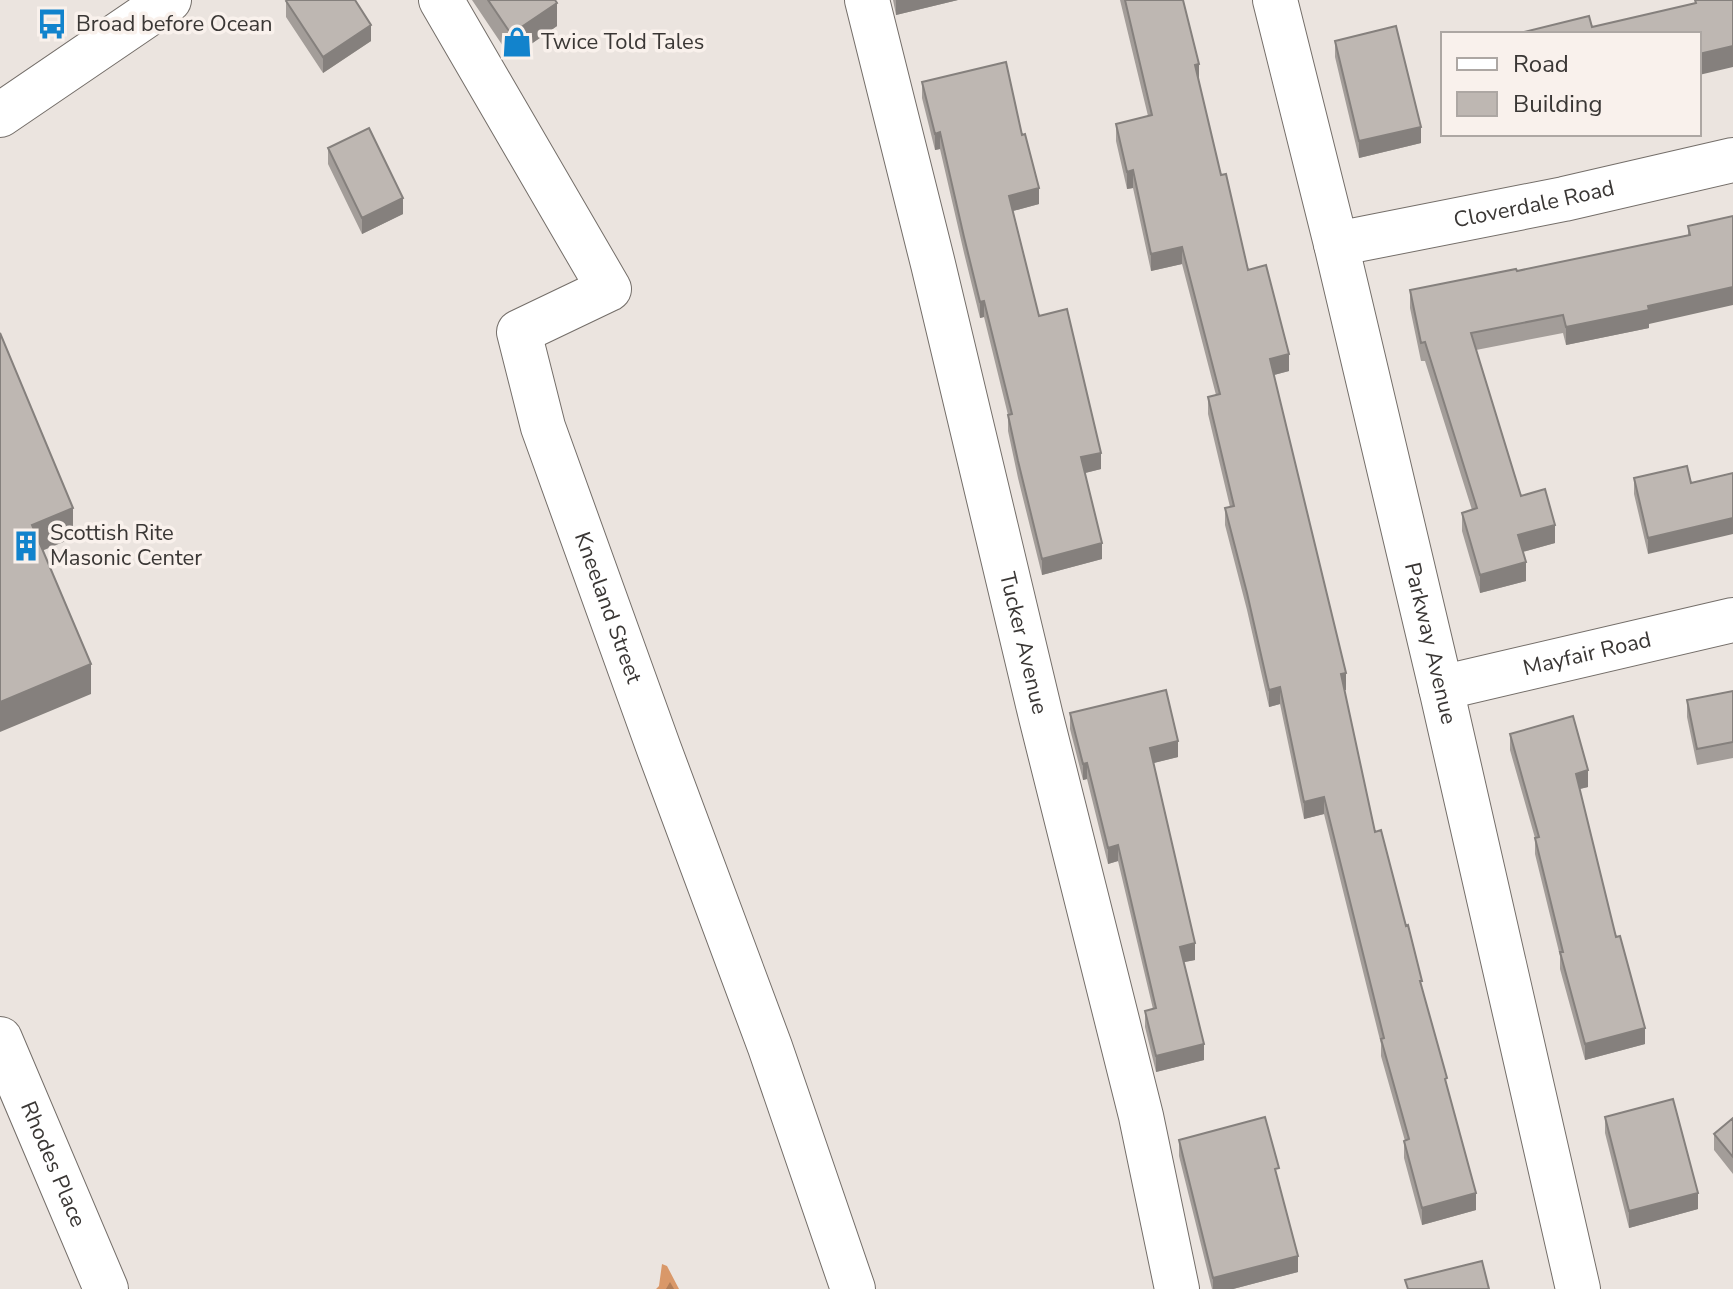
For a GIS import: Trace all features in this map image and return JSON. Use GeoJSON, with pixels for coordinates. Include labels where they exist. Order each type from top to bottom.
{"type":"FeatureCollection","features":[{"type":"Feature","properties":{"kind":"street"},"geometry":{"type":"LineString","coordinates":[[0,115],[169,0]]}},
{"type":"Feature","properties":{"kind":"street","name":"Kneeland Street"},"geometry":{"type":"LineString","coordinates":[[441,0],[609,289],[519,332],[543,427],[770,1047],[853,1289]]}},
{"type":"Feature","properties":{"kind":"street","name":"Tucker Avenue"},"geometry":{"type":"LineString","coordinates":[[867,0],[1141,1116],[1177,1289]]}},
{"type":"Feature","properties":{"kind":"street","name":"Parkway Avenue"},"geometry":{"type":"LineString","coordinates":[[1275,0],[1441,688],[1578,1289]]}},
{"type":"Feature","properties":{"kind":"street","name":"Cloverdale Road"},"geometry":{"type":"LineString","coordinates":[[1336,244],[1564,199],[1733,160]]}},
{"type":"Feature","properties":{"kind":"street","name":"Mayfair Road"},"geometry":{"type":"LineString","coordinates":[[1441,688],[1733,620]]}},
{"type":"Feature","properties":{"kind":"street","name":"Rhodes Place"},"geometry":{"type":"LineString","coordinates":[[0,1039],[106,1289]]}},
{"type":"Feature","properties":{"kind":"green space"},"geometry":{"type":"Polygon","coordinates":[[[662,1264],[667,1266],[679,1289],[656,1289],[662,1264]]]}},
{"type":"Feature","properties":{"kind":"building"},"geometry":{"type":"Polygon","coordinates":[[[287,0],[355,0],[371,25],[323,57],[287,0]]]}},
{"type":"Feature","properties":{"kind":"building"},"geometry":{"type":"Polygon","coordinates":[[[488,0],[555,0],[557,3],[511,34],[488,0]]]}},
{"type":"Feature","properties":{"kind":"building"},"geometry":{"type":"Polygon","coordinates":[[[1125,0],[1183,0],[1221,175],[1226,174],[1248,270],[1266,265],[1289,354],[1270,359],[1346,673],[1341,674],[1375,832],[1381,830],[1408,925],[1476,1193],[1422,1208],[1404,1141],[1409,1139],[1381,1039],[1384,1038],[1324,797],[1304,802],[1280,687],[1269,690],[1225,508],[1234,506],[1208,397],[1220,394],[1182,247],[1151,254],[1133,170],[1127,172],[1116,124],[1152,115],[1125,0]]]}},
{"type":"Feature","properties":{"kind":"building"},"geometry":{"type":"Polygon","coordinates":[[[1695,0],[1733,0],[1733,46],[1701,54],[1701,32],[1524,32],[1589,16],[1592,27],[1696,3],[1695,0]]]}},
{"type":"Feature","properties":{"kind":"building"},"geometry":{"type":"Polygon","coordinates":[[[1396,26],[1421,127],[1359,141],[1335,41],[1396,26]]]}},
{"type":"Feature","properties":{"kind":"building"},"geometry":{"type":"Polygon","coordinates":[[[1006,62],[1022,135],[1025,134],[1039,188],[1009,196],[1039,316],[1067,309],[1101,453],[1081,457],[1102,543],[1042,559],[1008,415],[1012,414],[984,301],[980,302],[940,132],[935,134],[922,82],[1006,62]]]}},
{"type":"Feature","properties":{"kind":"building"},"geometry":{"type":"Polygon","coordinates":[[[369,128],[403,198],[362,218],[328,148],[369,128]]]}},
{"type":"Feature","properties":{"kind":"building"},"geometry":{"type":"Polygon","coordinates":[[[1733,216],[1733,287],[1648,306],[1649,310],[1566,327],[1563,315],[1471,333],[1521,496],[1545,489],[1555,525],[1518,535],[1526,562],[1480,575],[1462,513],[1477,508],[1425,342],[1421,343],[1410,290],[1690,235],[1688,226],[1733,216]]]}},
{"type":"Feature","properties":{"kind":"building","name":"Scottish Rite Masonic Center"},"geometry":{"type":"Polygon","coordinates":[[[0,333],[73,508],[32,525],[91,664],[0,702],[0,333]]]}},
{"type":"Feature","properties":{"kind":"building"},"geometry":{"type":"Polygon","coordinates":[[[1687,466],[1691,483],[1733,473],[1733,518],[1648,538],[1634,478],[1687,466]]]}},
{"type":"Feature","properties":{"kind":"building"},"geometry":{"type":"Polygon","coordinates":[[[1166,690],[1178,741],[1150,748],[1195,943],[1180,947],[1204,1044],[1156,1056],[1145,1011],[1156,1008],[1118,845],[1108,848],[1087,763],[1083,764],[1070,713],[1166,690]]]}},
{"type":"Feature","properties":{"kind":"building"},"geometry":{"type":"Polygon","coordinates":[[[1733,691],[1733,742],[1697,749],[1687,700],[1733,691]]]}},
{"type":"Feature","properties":{"kind":"building"},"geometry":{"type":"Polygon","coordinates":[[[1573,716],[1588,770],[1576,774],[1616,937],[1620,936],[1645,1028],[1585,1044],[1560,952],[1563,952],[1535,838],[1539,837],[1510,734],[1573,716]]]}},
{"type":"Feature","properties":{"kind":"building"},"geometry":{"type":"Polygon","coordinates":[[[1673,1099],[1698,1193],[1629,1211],[1605,1117],[1673,1099]]]}},
{"type":"Feature","properties":{"kind":"building"},"geometry":{"type":"Polygon","coordinates":[[[1265,1117],[1298,1256],[1213,1278],[1179,1140],[1265,1117]]]}},
{"type":"Feature","properties":{"kind":"building"},"geometry":{"type":"Polygon","coordinates":[[[1733,1118],[1733,1157],[1714,1134],[1733,1118]]]}},
{"type":"Feature","properties":{"kind":"building"},"geometry":{"type":"Polygon","coordinates":[[[1482,1261],[1489,1289],[1408,1289],[1405,1280],[1482,1261]]]}},
{"type":"Feature","properties":{"kind":"place","name":"Broad before Ocean"},"geometry":{"type":"Point","coordinates":[52,24]}},
{"type":"Feature","properties":{"kind":"place","name":"Twice Told Tales"},"geometry":{"type":"Point","coordinates":[517,42]}},
{"type":"Feature","properties":{"kind":"place","name":"Scottish Rite Masonic Center"},"geometry":{"type":"Point","coordinates":[26,546]}}]}
